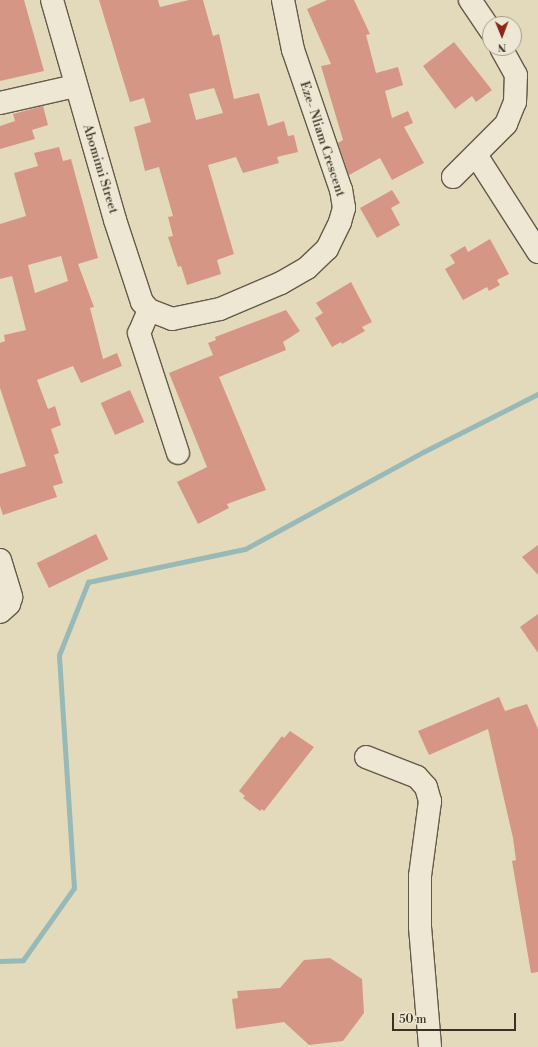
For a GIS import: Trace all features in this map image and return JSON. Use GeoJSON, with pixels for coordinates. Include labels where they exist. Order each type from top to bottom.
{"type":"FeatureCollection","features":[{"type":"Feature","properties":{"kind":"street","name":"Abomimi Street"},"geometry":{"type":"LineString","coordinates":[[52,0],[75,86],[115,220],[142,302],[149,310]]}},
{"type":"Feature","properties":{"kind":"street","name":"Eze- Nliam Crescent"},"geometry":{"type":"LineString","coordinates":[[149,310],[172,319],[226,306],[281,283],[307,268],[327,249],[340,222],[344,208],[341,190],[293,50],[282,0]]}},
{"type":"Feature","properties":{"kind":"street"},"geometry":{"type":"LineString","coordinates":[[470,0],[482,18]]}},
{"type":"Feature","properties":{"kind":"street"},"geometry":{"type":"LineString","coordinates":[[453,177],[506,124],[515,102],[516,75],[505,56]]}},
{"type":"Feature","properties":{"kind":"street"},"geometry":{"type":"LineString","coordinates":[[0,103],[75,86]]}},
{"type":"Feature","properties":{"kind":"street"},"geometry":{"type":"LineString","coordinates":[[476,155],[538,252]]}},
{"type":"Feature","properties":{"kind":"street"},"geometry":{"type":"LineString","coordinates":[[149,310],[139,333],[178,453]]}},
{"type":"Feature","properties":{"kind":"street"},"geometry":{"type":"LineString","coordinates":[[0,560],[11,597],[9,604],[0,612]]}},
{"type":"Feature","properties":{"kind":"street"},"geometry":{"type":"LineString","coordinates":[[366,757],[417,777],[426,787],[430,801],[420,876],[420,920],[430,1047]]}},
{"type":"Feature","properties":{"kind":"building"},"geometry":{"type":"Polygon","coordinates":[[[0,0],[24,0],[44,71],[0,81],[0,0]]]}},
{"type":"Feature","properties":{"kind":"building"},"geometry":{"type":"Polygon","coordinates":[[[99,0],[158,0],[160,7],[189,0],[203,0],[213,36],[219,34],[234,99],[259,93],[268,126],[284,121],[288,136],[294,135],[298,152],[277,157],[279,163],[243,173],[236,157],[208,165],[234,254],[217,260],[221,274],[187,285],[181,266],[178,267],[168,237],[173,236],[168,217],[173,216],[159,167],[145,171],[134,127],[151,122],[144,98],[130,102],[99,0]],[[214,88],[189,94],[196,120],[223,113],[214,88]]]}},
{"type":"Feature","properties":{"kind":"building"},"geometry":{"type":"Polygon","coordinates":[[[327,0],[354,0],[370,34],[366,35],[376,73],[398,67],[403,85],[385,91],[392,118],[408,111],[413,123],[404,127],[424,163],[392,180],[380,158],[349,175],[338,143],[343,140],[321,66],[331,64],[307,9],[327,0]]]}},
{"type":"Feature","properties":{"kind":"building"},"geometry":{"type":"Polygon","coordinates":[[[454,42],[492,90],[476,102],[472,96],[455,109],[423,66],[454,42]]]}},
{"type":"Feature","properties":{"kind":"building"},"geometry":{"type":"Polygon","coordinates":[[[43,106],[48,125],[32,130],[35,139],[0,149],[0,126],[15,121],[13,114],[43,106]]]}},
{"type":"Feature","properties":{"kind":"building"},"geometry":{"type":"Polygon","coordinates":[[[59,147],[63,161],[71,159],[98,258],[78,264],[94,307],[90,308],[103,359],[117,353],[122,366],[81,383],[73,366],[37,380],[48,409],[55,406],[61,425],[51,429],[59,453],[54,455],[63,483],[53,486],[57,497],[3,515],[0,506],[0,474],[26,466],[0,388],[0,343],[5,341],[4,335],[26,330],[12,276],[0,279],[0,224],[26,216],[14,173],[38,166],[34,153],[59,147]],[[61,256],[28,265],[35,293],[68,281],[61,256]]]}},
{"type":"Feature","properties":{"kind":"building"},"geometry":{"type":"Polygon","coordinates":[[[392,190],[400,203],[391,208],[400,225],[377,238],[360,208],[392,190]]]}},
{"type":"Feature","properties":{"kind":"building"},"geometry":{"type":"Polygon","coordinates":[[[490,239],[509,274],[497,280],[500,285],[489,291],[487,287],[463,300],[445,269],[455,263],[450,255],[465,246],[468,252],[490,239]]]}},
{"type":"Feature","properties":{"kind":"building"},"geometry":{"type":"Polygon","coordinates":[[[351,282],[372,322],[362,327],[365,331],[342,344],[341,342],[332,347],[315,318],[323,313],[316,303],[351,282]]]}},
{"type":"Feature","properties":{"kind":"building"},"geometry":{"type":"Polygon","coordinates":[[[286,310],[300,331],[283,342],[286,350],[219,377],[266,490],[227,504],[229,508],[198,524],[177,482],[207,467],[169,373],[213,355],[208,343],[216,340],[215,337],[286,310]]]}},
{"type":"Feature","properties":{"kind":"building"},"geometry":{"type":"Polygon","coordinates":[[[130,390],[144,422],[115,435],[101,403],[130,390]]]}},
{"type":"Feature","properties":{"kind":"building"},"geometry":{"type":"Polygon","coordinates":[[[96,534],[108,559],[49,588],[37,563],[96,534]]]}},
{"type":"Feature","properties":{"kind":"building"},"geometry":{"type":"Polygon","coordinates":[[[538,545],[538,575],[522,557],[538,545]]]}},
{"type":"Feature","properties":{"kind":"building"},"geometry":{"type":"Polygon","coordinates":[[[538,614],[538,653],[520,627],[538,614]]]}},
{"type":"Feature","properties":{"kind":"building"},"geometry":{"type":"Polygon","coordinates":[[[499,697],[505,711],[527,704],[538,729],[538,972],[531,973],[512,861],[516,860],[513,838],[488,729],[429,755],[418,731],[499,697]]]}},
{"type":"Feature","properties":{"kind":"building"},"geometry":{"type":"Polygon","coordinates":[[[290,731],[314,747],[264,811],[262,809],[260,811],[243,798],[245,796],[239,791],[282,736],[284,738],[290,731]]]}},
{"type":"Feature","properties":{"kind":"building"},"geometry":{"type":"Polygon","coordinates":[[[330,958],[362,979],[364,1013],[343,1041],[309,1045],[284,1022],[236,1029],[232,999],[238,998],[237,991],[280,988],[304,960],[330,958]]]}},
{"type":"Feature","properties":{"kind":"waterway"},"geometry":{"type":"LineString","coordinates":[[0,961],[23,960],[74,888],[59,655],[88,582],[245,549],[423,452],[538,394]]}}]}
